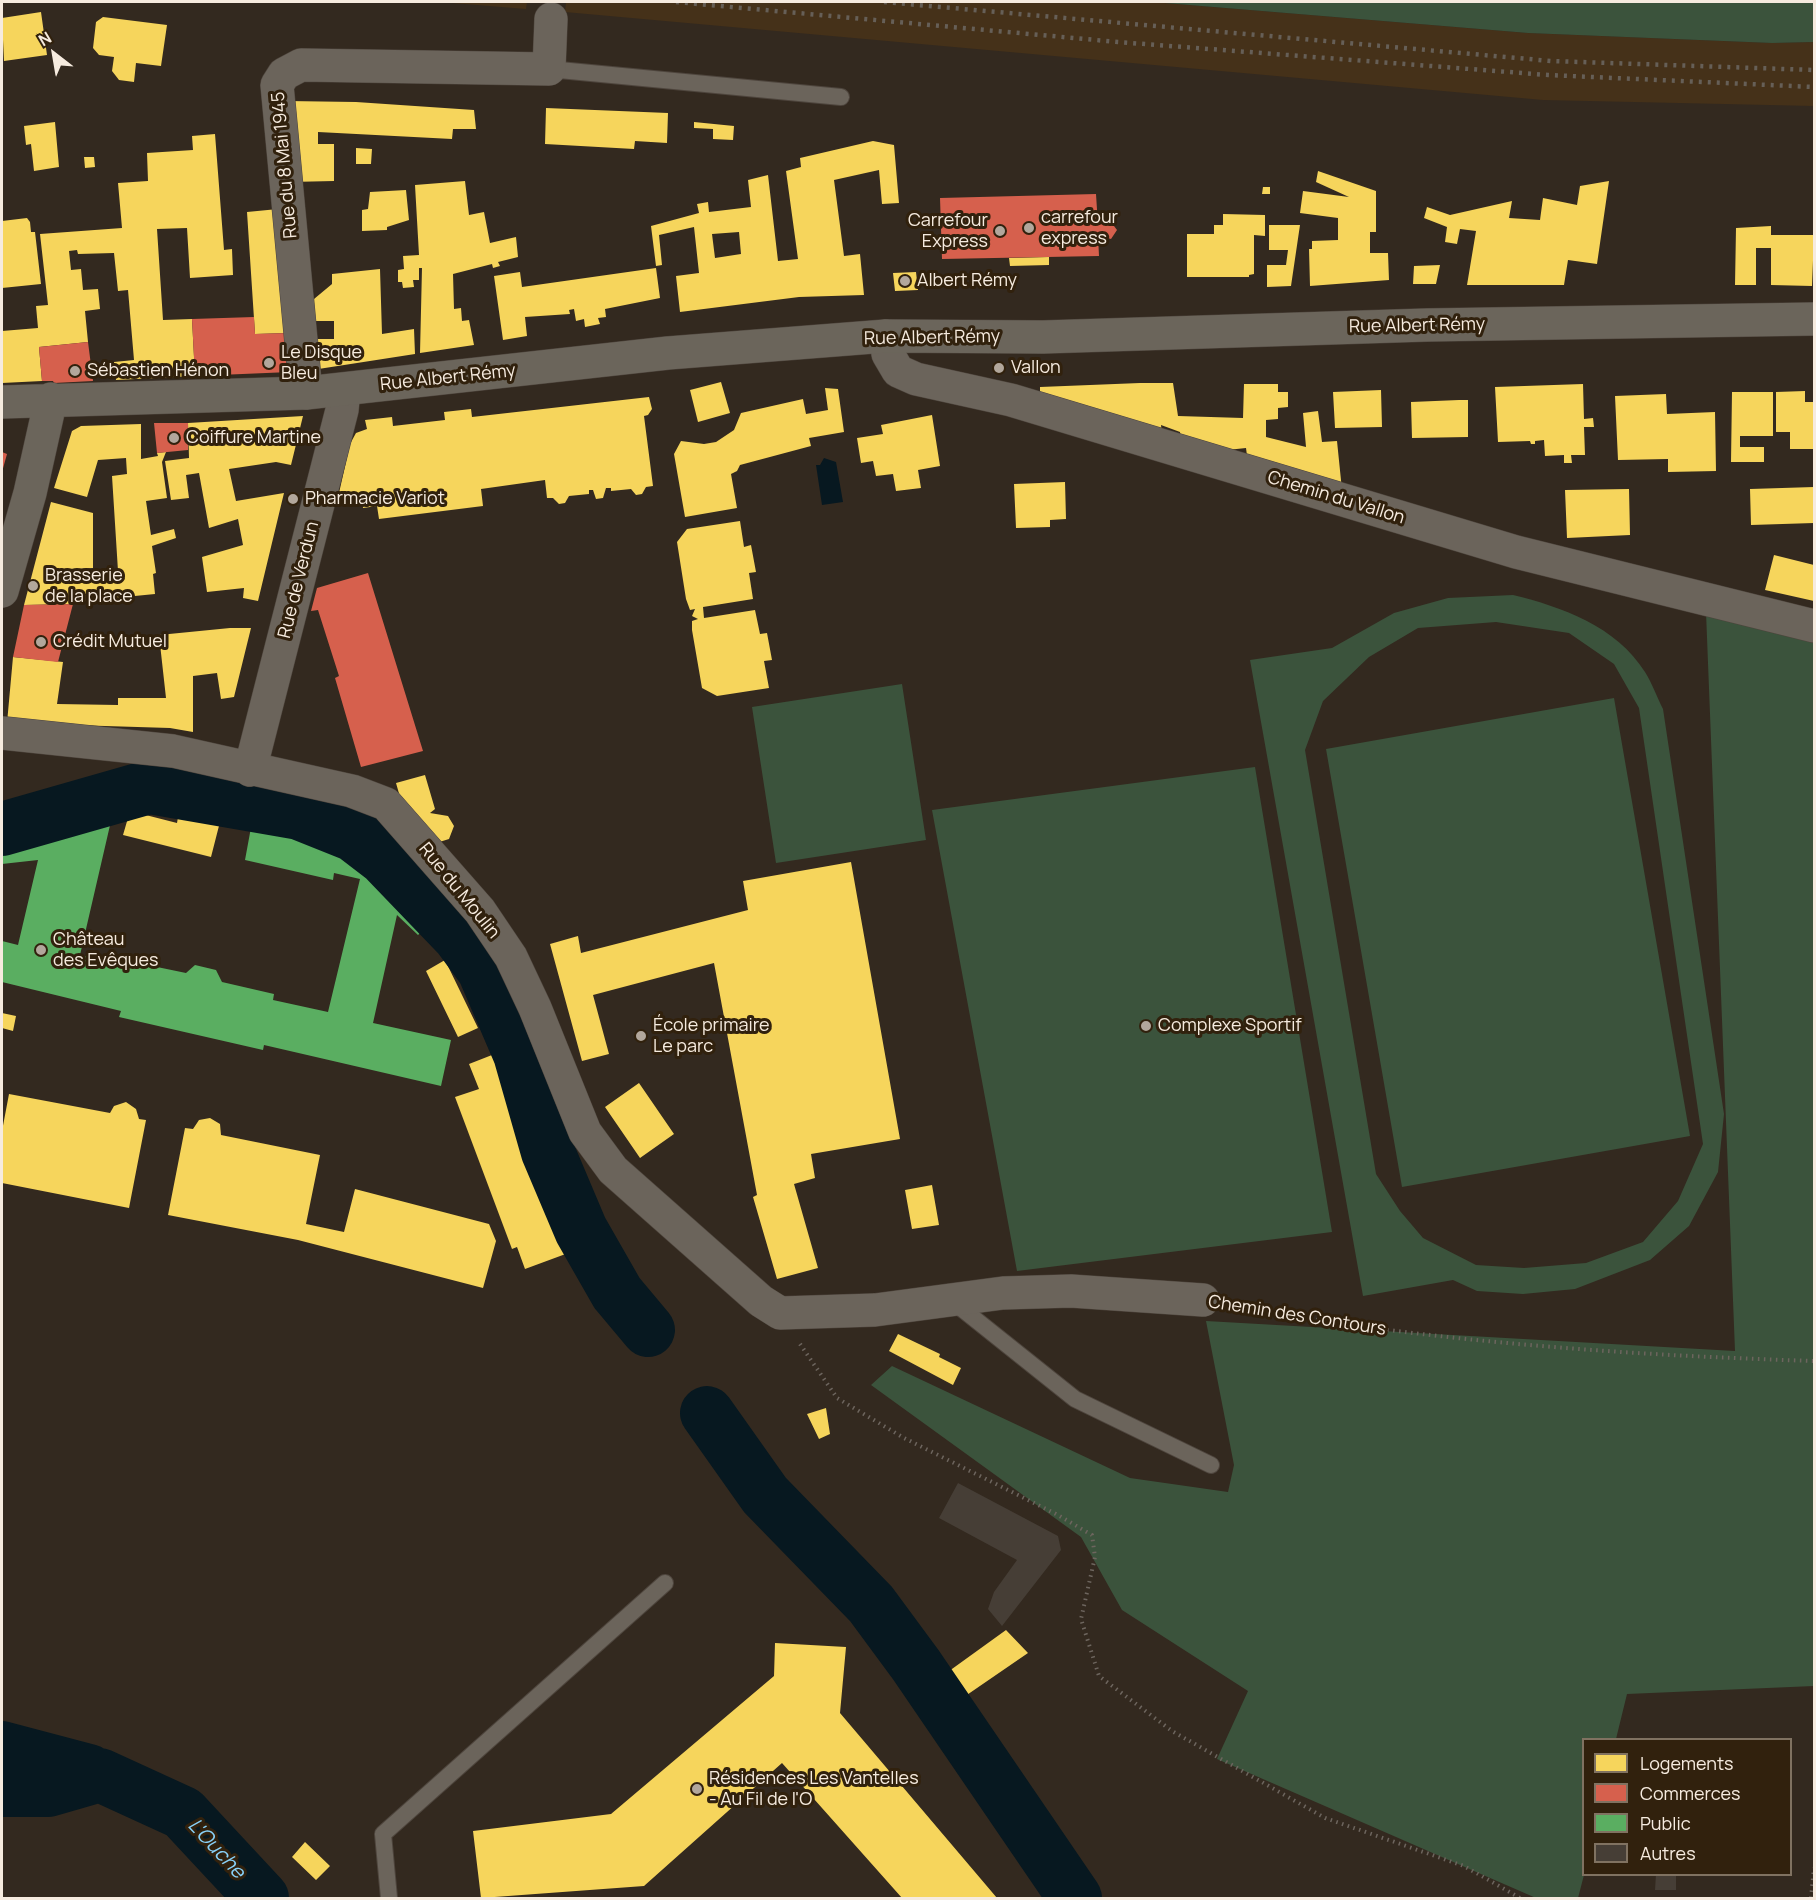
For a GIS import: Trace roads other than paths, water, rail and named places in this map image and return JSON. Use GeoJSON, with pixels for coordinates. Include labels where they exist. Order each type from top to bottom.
{"type":"FeatureCollection","features":[{"type":"Feature","properties":{"kind":"main road","name":"Rue Albert Rémy"},"geometry":{"type":"LineString","coordinates":[[2,402],[306,393],[668,352],[886,336],[1042,337],[1427,325],[1815,319]]}},
{"type":"Feature","properties":{"kind":"main road"},"geometry":{"type":"LineString","coordinates":[[2,591],[30,493],[51,399]]}},
{"type":"Feature","properties":{"kind":"street"},"geometry":{"type":"LineString","coordinates":[[549,69],[551,19]]}},
{"type":"Feature","properties":{"kind":"street","name":"Rue du 8 Mai 1945"},"geometry":{"type":"LineString","coordinates":[[306,393],[277,85],[284,74],[301,65],[549,69]]}},
{"type":"Feature","properties":{"kind":"street","name":"Chemin du Vallon"},"geometry":{"type":"LineString","coordinates":[[886,336],[888,354],[898,371],[916,379],[1011,400],[1516,552],[1815,626]]}},
{"type":"Feature","properties":{"kind":"street","name":"Rue de Verdun"},"geometry":{"type":"LineString","coordinates":[[250,770],[342,410],[344,390]]}},
{"type":"Feature","properties":{"kind":"street","name":"Rue du Moulin"},"geometry":{"type":"LineString","coordinates":[[2,733],[173,751],[352,791],[386,804],[480,911],[511,957],[535,1008],[585,1132],[613,1170],[761,1301],[780,1313]]}},
{"type":"Feature","properties":{"kind":"street","name":"Chemin des Contours"},"geometry":{"type":"LineString","coordinates":[[780,1313],[875,1310],[1003,1293],[1071,1291],[1203,1300]]}},
{"type":"Feature","properties":{"kind":"lane"},"geometry":{"type":"LineString","coordinates":[[549,69],[841,97]]}},
{"type":"Feature","properties":{"kind":"lane"},"geometry":{"type":"LineString","coordinates":[[951,1300],[1075,1399],[1211,1465]]}},
{"type":"Feature","properties":{"kind":"lane"},"geometry":{"type":"LineString","coordinates":[[389,1899],[383,1834],[665,1583]]}},
{"type":"Feature","properties":{"kind":"water"},"geometry":{"type":"Polygon","coordinates":[[[824,458],[836,462],[843,502],[822,505],[816,465],[820,465],[824,458]]]}},
{"type":"Feature","properties":{"kind":"waterway"},"geometry":{"type":"LineString","coordinates":[[2,829],[149,787],[299,813],[354,835],[384,858],[459,936],[484,970],[520,1054],[548,1152],[581,1230],[617,1293],[648,1330]]}},
{"type":"Feature","properties":{"kind":"waterway"},"geometry":{"type":"LineString","coordinates":[[707,1413],[765,1495],[871,1604],[916,1665],[1075,1898]]}},
{"type":"Feature","properties":{"kind":"waterway","name":"L'Ouche"},"geometry":{"type":"LineString","coordinates":[[2,1748],[89,1771]]}},
{"type":"Feature","properties":{"kind":"waterway","name":"L'Ouche"},"geometry":{"type":"LineString","coordinates":[[2,1790],[48,1790],[100,1775],[183,1813],[262,1898]]}},
{"type":"Feature","properties":{"kind":"railway"},"geometry":{"type":"LineString","coordinates":[[676,2],[1118,42],[1548,75],[1814,87]]}},
{"type":"Feature","properties":{"kind":"railway"},"geometry":{"type":"LineString","coordinates":[[884,2],[1551,61],[1814,70]]}},
{"type":"Feature","properties":{"kind":"place","name":"carrefour express"},"geometry":{"type":"Point","coordinates":[1029,228]}},
{"type":"Feature","properties":{"kind":"place","name":"Carrefour Express"},"geometry":{"type":"Point","coordinates":[1000,231]}},
{"type":"Feature","properties":{"kind":"place","name":"Albert Rémy"},"geometry":{"type":"Point","coordinates":[905,281]}},
{"type":"Feature","properties":{"kind":"place","name":"Le Disque Bleu"},"geometry":{"type":"Point","coordinates":[269,363]}},
{"type":"Feature","properties":{"kind":"place","name":"Vallon"},"geometry":{"type":"Point","coordinates":[999,368]}},
{"type":"Feature","properties":{"kind":"place","name":"Sébastien Hénon"},"geometry":{"type":"Point","coordinates":[75,371]}},
{"type":"Feature","properties":{"kind":"place","name":"Coiffure Martine"},"geometry":{"type":"Point","coordinates":[174,438]}},
{"type":"Feature","properties":{"kind":"place","name":"Pharmacie Variot"},"geometry":{"type":"Point","coordinates":[293,499]}},
{"type":"Feature","properties":{"kind":"place","name":"Brasserie de la place"},"geometry":{"type":"Point","coordinates":[33,586]}},
{"type":"Feature","properties":{"kind":"place","name":"Crédit Mutuel"},"geometry":{"type":"Point","coordinates":[41,642]}},
{"type":"Feature","properties":{"kind":"place","name":"Château des Evêques"},"geometry":{"type":"Point","coordinates":[41,950]}},
{"type":"Feature","properties":{"kind":"place","name":"Complexe Sportif"},"geometry":{"type":"Point","coordinates":[1146,1026]}},
{"type":"Feature","properties":{"kind":"place","name":"École primaire Le parc"},"geometry":{"type":"Point","coordinates":[641,1036]}},
{"type":"Feature","properties":{"kind":"place","name":"Résidences Les Vantelles - Au Fil de l'O"},"geometry":{"type":"Point","coordinates":[697,1789]}}]}
